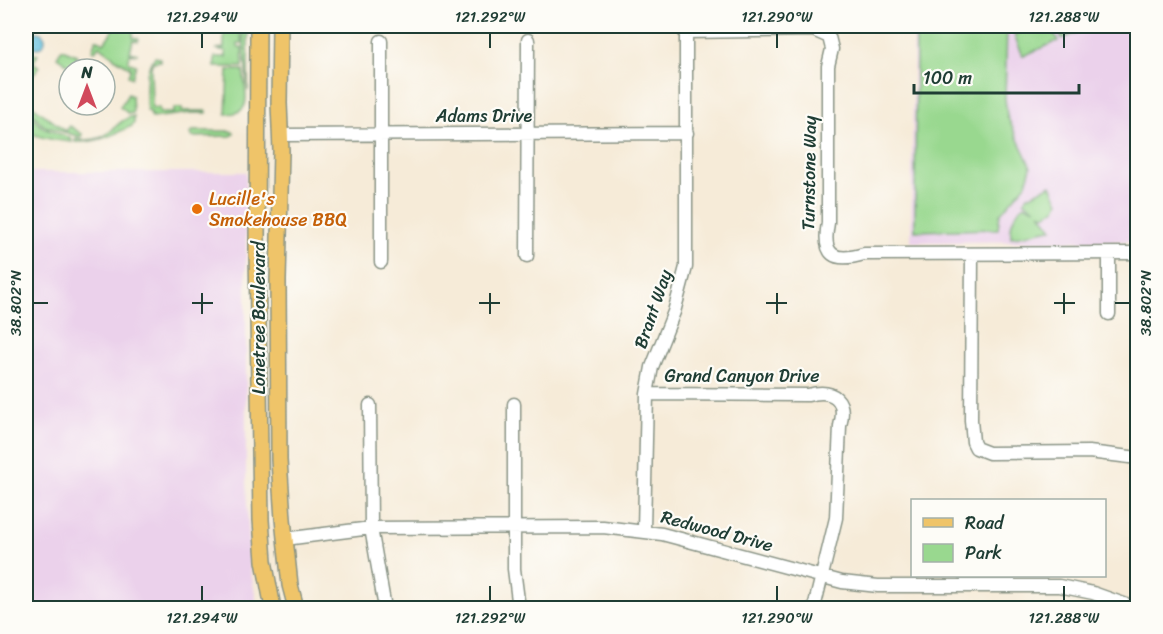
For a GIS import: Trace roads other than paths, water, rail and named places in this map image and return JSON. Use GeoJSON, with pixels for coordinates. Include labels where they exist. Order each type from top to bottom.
{"type":"FeatureCollection","features":[{"type":"Feature","properties":{"kind":"main road","name":"Lonetree Boulevard"},"geometry":{"type":"LineString","coordinates":[[258,26],[258,419],[262,542],[273,609]]}},
{"type":"Feature","properties":{"kind":"main road","name":"Lonetree Boulevard"},"geometry":{"type":"LineString","coordinates":[[280,26],[279,460],[290,585],[296,609]]}},
{"type":"Feature","properties":{"kind":"main road"},"geometry":{"type":"LineString","coordinates":[[258,134],[280,135]]}},
{"type":"Feature","properties":{"kind":"main road"},"geometry":{"type":"LineString","coordinates":[[262,542],[285,539]]}},
{"type":"Feature","properties":{"kind":"street","name":"Brant Way"},"geometry":{"type":"LineString","coordinates":[[644,530],[647,394],[652,367],[674,312],[686,267],[686,29]]}},
{"type":"Feature","properties":{"kind":"street","name":"Turnstone Way"},"geometry":{"type":"LineString","coordinates":[[686,29],[813,30],[829,37],[832,49],[828,66],[828,223],[825,239],[827,250],[833,256],[842,258],[864,254],[1137,253]]}},
{"type":"Feature","properties":{"kind":"street"},"geometry":{"type":"LineString","coordinates":[[381,40],[381,262]]}},
{"type":"Feature","properties":{"kind":"street"},"geometry":{"type":"LineString","coordinates":[[527,256],[528,40]]}},
{"type":"Feature","properties":{"kind":"street","name":"Adams Drive"},"geometry":{"type":"LineString","coordinates":[[280,135],[687,134]]}},
{"type":"Feature","properties":{"kind":"street"},"geometry":{"type":"LineString","coordinates":[[972,254],[971,420],[972,436],[976,448],[989,453],[1089,452],[1137,458]]}},
{"type":"Feature","properties":{"kind":"street"},"geometry":{"type":"LineString","coordinates":[[1109,254],[1109,314]]}},
{"type":"Feature","properties":{"kind":"street","name":"Grand Canyon Drive"},"geometry":{"type":"LineString","coordinates":[[647,394],[808,395],[824,393],[837,399],[843,412],[840,426],[838,499],[832,537],[814,609]]}},
{"type":"Feature","properties":{"kind":"street"},"geometry":{"type":"LineString","coordinates":[[514,404],[514,569],[519,609]]}},
{"type":"Feature","properties":{"kind":"street"},"geometry":{"type":"LineString","coordinates":[[370,405],[371,528],[385,609]]}},
{"type":"Feature","properties":{"kind":"street","name":"Redwood Drive"},"geometry":{"type":"LineString","coordinates":[[285,539],[371,528],[603,527],[644,530],[822,578],[859,585],[1059,586],[1093,593],[1136,609]]}},
{"type":"Feature","properties":{"kind":"water"},"geometry":{"type":"Polygon","coordinates":[[[37,32],[45,40],[37,48],[29,40],[37,32]]]}},
{"type":"Feature","properties":{"kind":"place","name":"Lucille's Smokehouse BBQ"},"geometry":{"type":"Point","coordinates":[197,209]}}]}
